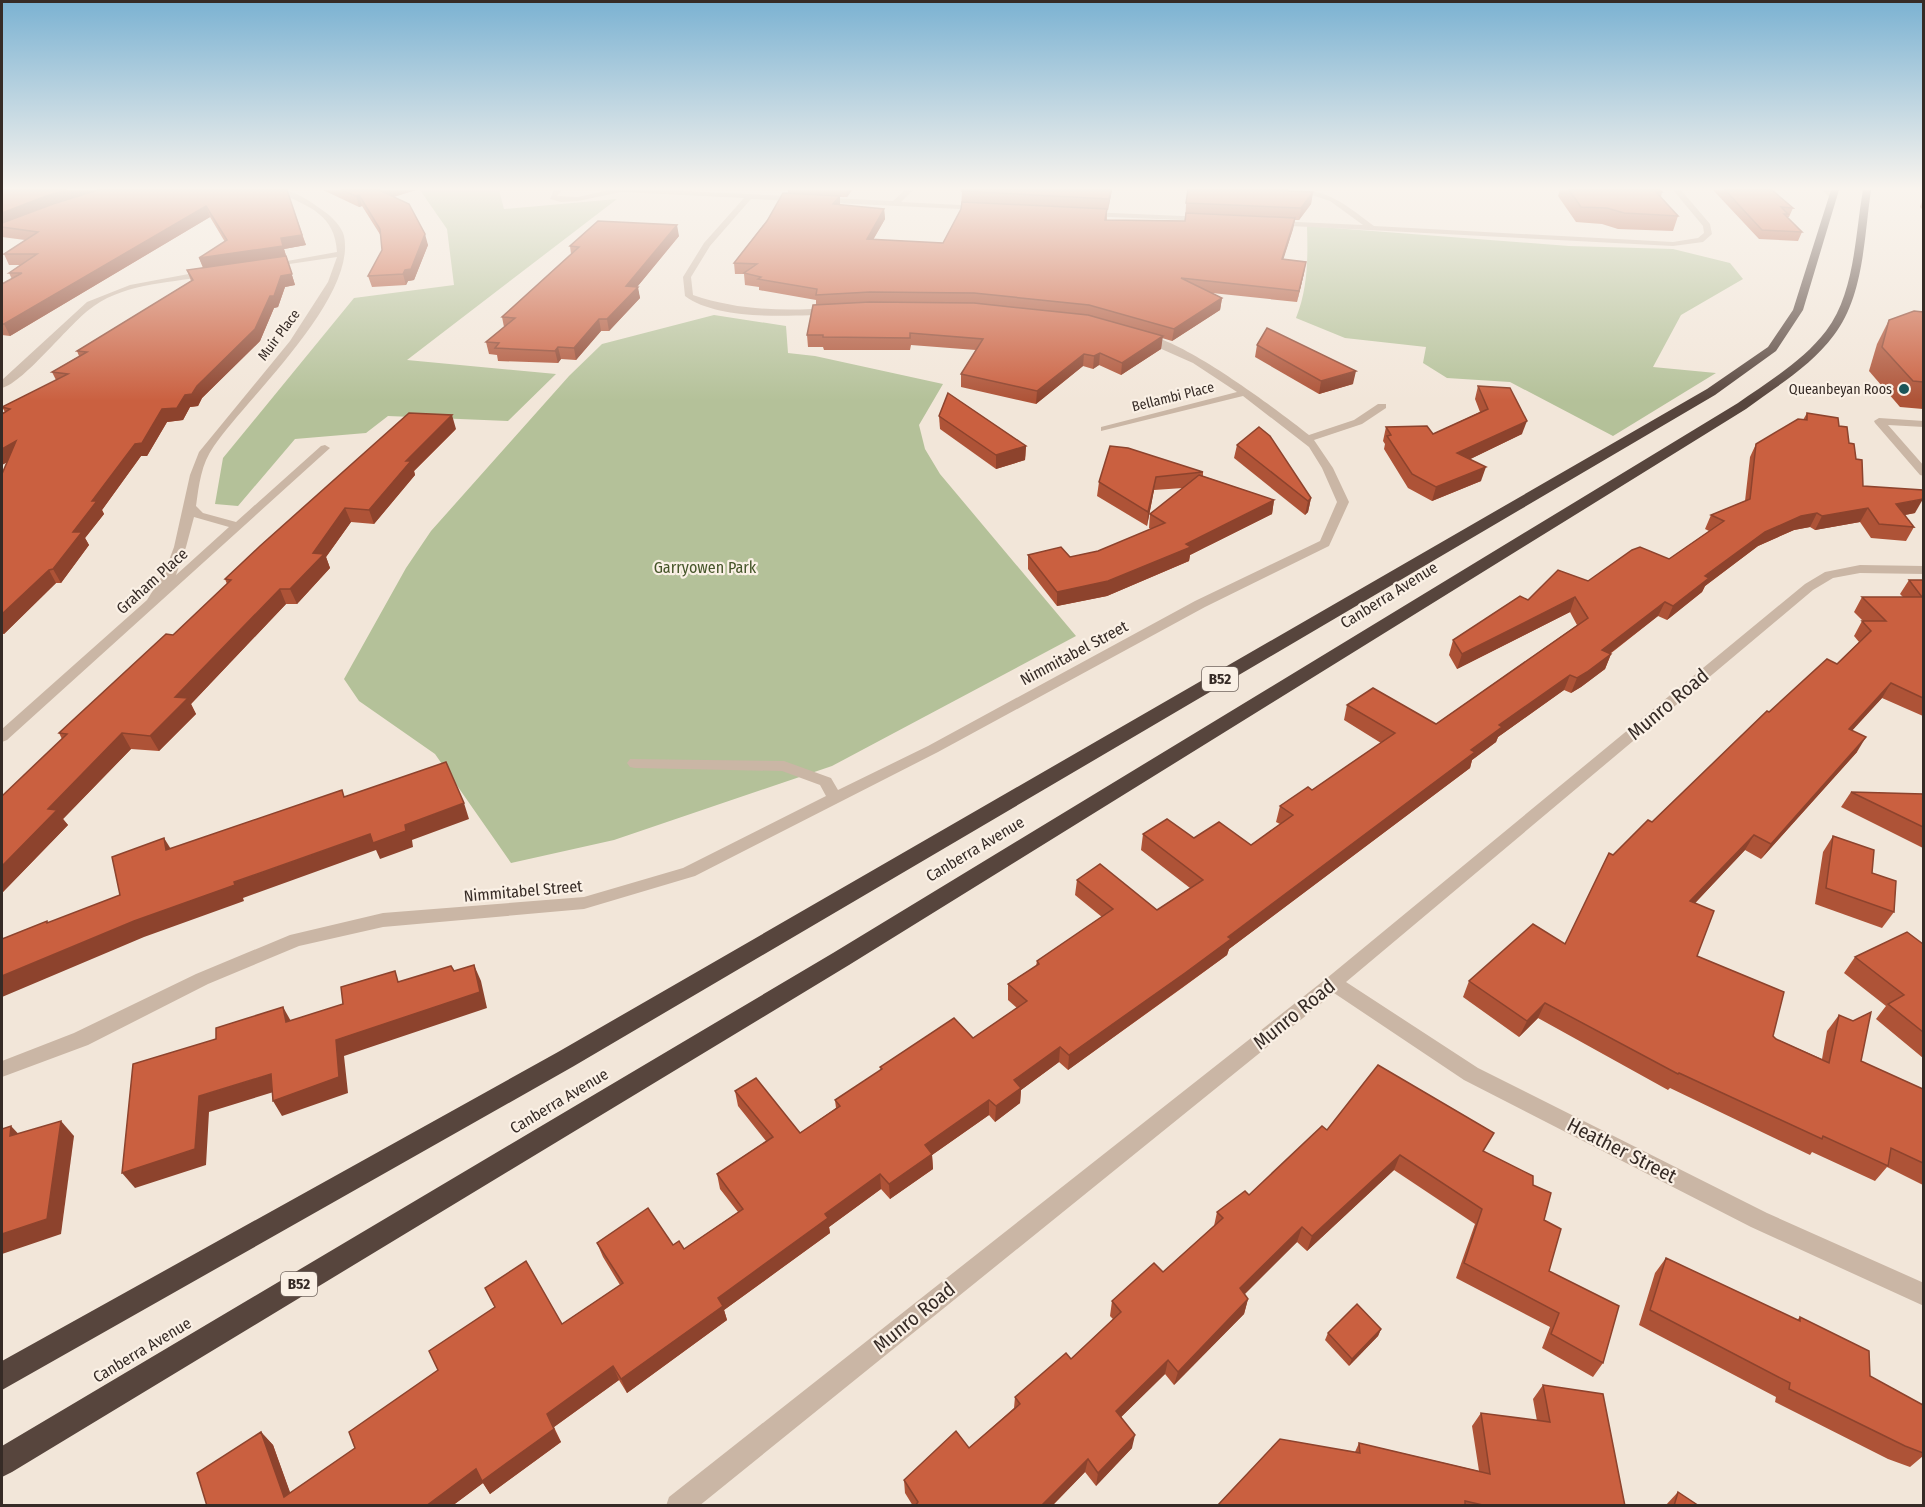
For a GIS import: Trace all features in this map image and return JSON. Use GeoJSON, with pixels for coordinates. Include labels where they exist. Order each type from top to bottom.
{"type":"FeatureCollection","features":[{"type":"Feature","properties":{"kind":"highway","name":"Canberra Avenue"},"geometry":{"type":"LineString","coordinates":[[2,1376],[556,1065],[1711,392],[1772,349],[1798,310],[1812,260]]}},
{"type":"Feature","properties":{"kind":"highway","name":"Canberra Avenue"},"geometry":{"type":"LineString","coordinates":[[2,1462],[800,983],[1742,406],[1800,364],[1832,331],[1846,302],[1854,260]]}},
{"type":"Feature","properties":{"kind":"street"},"geometry":{"type":"LineString","coordinates":[[260,266],[298,260]]}},
{"type":"Feature","properties":{"kind":"street","name":"Muir Place"},"geometry":{"type":"LineString","coordinates":[[151,604],[163,588],[176,562],[190,507],[193,478],[198,462],[210,443],[309,324],[336,271],[339,260]]}},
{"type":"Feature","properties":{"kind":"street"},"geometry":{"type":"LineString","coordinates":[[697,260],[687,277],[689,296],[717,307],[760,315],[848,310]]}},
{"type":"Feature","properties":{"kind":"street"},"geometry":{"type":"LineString","coordinates":[[2,385],[90,304],[103,297],[138,285],[225,271]]}},
{"type":"Feature","properties":{"kind":"street","name":"Nimmitabel Street"},"geometry":{"type":"LineString","coordinates":[[2,1069],[81,1039],[202,979],[296,940],[383,920],[584,903],[689,872],[933,749],[1200,604],[1325,543],[1343,502],[1331,472],[1306,439],[1247,392],[1174,347],[1130,333]]}},
{"type":"Feature","properties":{"kind":"street","name":"Bellambi Place"},"geometry":{"type":"LineString","coordinates":[[1105,429],[1247,392]]}},
{"type":"Feature","properties":{"kind":"street"},"geometry":{"type":"LineString","coordinates":[[1306,439],[1358,422],[1382,406]]}},
{"type":"Feature","properties":{"kind":"street"},"geometry":{"type":"LineString","coordinates":[[1923,424],[1879,421],[1923,473]]}},
{"type":"Feature","properties":{"kind":"street","name":"Graham Place"},"geometry":{"type":"LineString","coordinates":[[2,737],[325,448]]}},
{"type":"Feature","properties":{"kind":"street"},"geometry":{"type":"LineString","coordinates":[[190,507],[199,515],[238,526]]}},
{"type":"Feature","properties":{"kind":"street","name":"Munro Road"},"geometry":{"type":"LineString","coordinates":[[678,1506],[1333,983],[1809,587],[1828,575],[1860,569],[1923,570]]}},
{"type":"Feature","properties":{"kind":"street"},"geometry":{"type":"LineString","coordinates":[[634,763],[784,766],[826,782],[835,799]]}},
{"type":"Feature","properties":{"kind":"street","name":"Heather Street"},"geometry":{"type":"LineString","coordinates":[[1333,983],[1471,1074],[1759,1220],[1923,1295]]}},
{"type":"Feature","properties":{"kind":"green space"},"geometry":{"type":"Polygon","coordinates":[[[451,260],[537,260],[407,360],[556,374],[508,421],[388,416],[366,433],[295,439],[238,506],[215,504],[223,458],[354,298],[454,285],[451,260]]]}},
{"type":"Feature","properties":{"kind":"green space"},"geometry":{"type":"Polygon","coordinates":[[[1719,260],[1730,263],[1743,279],[1681,315],[1653,367],[1716,373],[1613,436],[1510,382],[1447,378],[1423,363],[1426,347],[1345,338],[1296,318],[1305,284],[1307,261],[1719,260]]]}},
{"type":"Feature","properties":{"kind":"green space","name":"Garryowen Park"},"geometry":{"type":"Polygon","coordinates":[[[714,315],[786,326],[788,353],[815,356],[943,384],[919,425],[925,449],[940,474],[1076,636],[832,766],[614,840],[511,863],[435,754],[359,701],[344,679],[406,568],[431,531],[569,376],[602,344],[714,315]]]}},
{"type":"Feature","properties":{"kind":"building"},"geometry":{"type":"Polygon","coordinates":[[[28,260],[113,260],[2,324],[2,284],[22,273],[9,273],[28,260]]]}},
{"type":"Feature","properties":{"kind":"building"},"geometry":{"type":"Polygon","coordinates":[[[255,260],[287,260],[292,274],[281,276],[274,296],[270,296],[255,329],[197,386],[192,394],[185,395],[177,408],[162,409],[142,443],[135,444],[92,501],[97,501],[73,532],[82,532],[53,569],[49,570],[2,614],[2,474],[16,441],[2,449],[2,414],[10,409],[2,407],[68,374],[52,372],[87,352],[77,351],[193,280],[187,270],[255,260]]]}},
{"type":"Feature","properties":{"kind":"building"},"geometry":{"type":"Polygon","coordinates":[[[376,260],[414,260],[411,269],[405,270],[403,274],[368,276],[376,260]]]}},
{"type":"Feature","properties":{"kind":"building"},"geometry":{"type":"Polygon","coordinates":[[[564,260],[647,260],[626,286],[638,287],[607,319],[599,319],[574,348],[558,347],[555,351],[495,348],[499,343],[486,342],[515,318],[502,317],[564,260]]]}},
{"type":"Feature","properties":{"kind":"building"},"geometry":{"type":"Polygon","coordinates":[[[736,260],[1306,262],[1299,291],[1181,278],[1222,298],[1174,329],[1089,305],[974,293],[870,292],[816,295],[817,289],[758,279],[761,277],[744,273],[757,264],[734,263],[736,260]]]}},
{"type":"Feature","properties":{"kind":"building"},"geometry":{"type":"Polygon","coordinates":[[[870,302],[974,303],[1088,315],[1163,336],[1122,363],[1100,353],[1094,356],[1084,354],[1037,391],[961,374],[983,339],[910,333],[910,338],[807,335],[813,305],[870,302]]]}},
{"type":"Feature","properties":{"kind":"building"},"geometry":{"type":"Polygon","coordinates":[[[1914,311],[1923,312],[1923,382],[1913,381],[1882,347],[1889,320],[1914,311]]]}},
{"type":"Feature","properties":{"kind":"building"},"geometry":{"type":"Polygon","coordinates":[[[1267,328],[1356,371],[1321,381],[1257,345],[1267,328]]]}},
{"type":"Feature","properties":{"kind":"building"},"geometry":{"type":"Polygon","coordinates":[[[1478,386],[1510,388],[1527,421],[1457,453],[1486,467],[1436,487],[1412,474],[1387,436],[1391,435],[1386,427],[1427,426],[1433,434],[1488,409],[1478,386]]]}},
{"type":"Feature","properties":{"kind":"building"},"geometry":{"type":"Polygon","coordinates":[[[948,393],[1026,446],[996,455],[939,416],[948,393]]]}},
{"type":"Feature","properties":{"kind":"building"},"geometry":{"type":"Polygon","coordinates":[[[409,413],[452,415],[406,461],[411,461],[369,510],[345,508],[313,553],[324,554],[290,589],[280,589],[175,697],[188,698],[150,736],[122,733],[48,809],[57,810],[2,866],[2,796],[67,734],[59,733],[166,634],[173,635],[231,580],[225,579],[260,546],[409,413]]]}},
{"type":"Feature","properties":{"kind":"building"},"geometry":{"type":"Polygon","coordinates":[[[1807,413],[1838,418],[1839,426],[1847,427],[1849,443],[1854,444],[1856,459],[1862,460],[1863,486],[1923,490],[1923,499],[1896,504],[1914,527],[1879,524],[1868,508],[1822,516],[1817,513],[1801,516],[1765,532],[1705,576],[1709,578],[1673,606],[1665,602],[1602,650],[1611,654],[1587,672],[1577,678],[1570,675],[1499,725],[1502,727],[1471,750],[1475,752],[1228,937],[1231,939],[1185,973],[1069,1055],[1060,1047],[1014,1080],[1021,1088],[996,1106],[989,1100],[925,1145],[932,1154],[889,1184],[880,1174],[825,1214],[828,1218],[718,1298],[723,1306],[621,1379],[613,1366],[547,1414],[554,1429],[482,1481],[476,1469],[426,1506],[207,1506],[197,1473],[261,1432],[284,1497],[355,1448],[349,1432],[438,1370],[429,1351],[495,1307],[485,1288],[526,1261],[562,1324],[623,1283],[597,1243],[648,1208],[673,1245],[679,1241],[684,1249],[743,1209],[717,1174],[773,1137],[735,1091],[756,1078],[800,1133],[840,1106],[835,1100],[954,1018],[973,1038],[1027,1001],[1008,984],[1039,964],[1037,961],[1113,909],[1077,880],[1100,864],[1157,910],[1203,880],[1143,834],[1167,819],[1194,838],[1219,822],[1251,845],[1293,815],[1280,806],[1308,787],[1312,790],[1395,733],[1347,705],[1373,688],[1436,724],[1588,618],[1575,597],[1462,654],[1453,640],[1520,596],[1528,600],[1558,570],[1588,581],[1632,550],[1640,547],[1669,559],[1724,521],[1711,515],[1750,499],[1756,444],[1798,419],[1807,420],[1807,413]]]}},
{"type":"Feature","properties":{"kind":"building"},"geometry":{"type":"Polygon","coordinates":[[[1259,427],[1270,436],[1311,498],[1308,501],[1237,445],[1259,427]]]}},
{"type":"Feature","properties":{"kind":"building"},"geometry":{"type":"Polygon","coordinates":[[[1110,446],[1128,448],[1203,472],[1156,477],[1148,512],[1099,482],[1110,446]]]}},
{"type":"Feature","properties":{"kind":"building"},"geometry":{"type":"Polygon","coordinates":[[[1199,475],[1274,500],[1186,544],[1191,547],[1108,581],[1057,592],[1028,555],[1061,547],[1070,557],[1098,551],[1165,523],[1150,514],[1199,475]]]}},
{"type":"Feature","properties":{"kind":"building"},"geometry":{"type":"Polygon","coordinates":[[[1909,580],[1923,580],[1923,698],[1891,683],[1849,729],[1866,737],[1771,844],[1754,835],[1690,901],[1714,911],[1697,956],[1784,992],[1773,1036],[1776,1039],[1829,1063],[1839,1015],[1853,1021],[1871,1012],[1861,1061],[1923,1089],[1923,1163],[1891,1148],[1888,1166],[1678,1074],[1545,1003],[1527,1021],[1469,981],[1533,924],[1565,944],[1609,853],[1613,855],[1648,820],[1652,822],[1767,711],[1769,712],[1827,659],[1837,664],[1871,631],[1862,621],[1886,621],[1862,597],[1922,597],[1909,580]]]}},
{"type":"Feature","properties":{"kind":"building"},"geometry":{"type":"Polygon","coordinates":[[[446,762],[464,803],[405,825],[406,831],[373,843],[370,834],[234,882],[235,885],[134,921],[2,976],[2,939],[120,895],[112,857],[164,838],[166,850],[342,790],[344,797],[446,762]]]}},
{"type":"Feature","properties":{"kind":"building"},"geometry":{"type":"Polygon","coordinates":[[[1851,792],[1923,794],[1923,827],[1851,792]]]}},
{"type":"Feature","properties":{"kind":"building"},"geometry":{"type":"Polygon","coordinates":[[[1833,836],[1874,850],[1872,873],[1896,881],[1894,912],[1826,888],[1833,836]]]}},
{"type":"Feature","properties":{"kind":"building"},"geometry":{"type":"Polygon","coordinates":[[[1907,932],[1923,944],[1923,1032],[1888,1004],[1904,995],[1855,957],[1907,932]]]}},
{"type":"Feature","properties":{"kind":"building"},"geometry":{"type":"Polygon","coordinates":[[[474,965],[480,992],[336,1040],[339,1077],[273,1101],[271,1074],[199,1096],[195,1149],[122,1173],[133,1064],[216,1039],[216,1028],[283,1007],[286,1022],[343,1004],[341,987],[395,971],[398,982],[451,966],[454,971],[474,965]]]}},
{"type":"Feature","properties":{"kind":"building"},"geometry":{"type":"Polygon","coordinates":[[[1378,1065],[1494,1133],[1483,1151],[1533,1176],[1533,1185],[1551,1193],[1544,1220],[1561,1229],[1549,1271],[1619,1306],[1603,1363],[1551,1334],[1559,1313],[1464,1263],[1482,1209],[1400,1155],[1312,1236],[1302,1227],[1240,1288],[1248,1299],[1178,1372],[1168,1360],[1116,1411],[1135,1435],[1098,1473],[1088,1459],[1041,1506],[915,1506],[918,1502],[904,1480],[956,1431],[969,1448],[1020,1404],[1015,1397],[1066,1353],[1071,1359],[1121,1312],[1112,1301],[1154,1263],[1163,1272],[1223,1218],[1217,1212],[1245,1191],[1249,1195],[1322,1126],[1327,1130],[1378,1065]]]}},
{"type":"Feature","properties":{"kind":"building"},"geometry":{"type":"Polygon","coordinates":[[[61,1121],[47,1219],[2,1234],[2,1129],[11,1126],[10,1136],[61,1121]]]}},
{"type":"Feature","properties":{"kind":"building"},"geometry":{"type":"Polygon","coordinates":[[[1666,1258],[1800,1321],[1800,1317],[1869,1351],[1870,1376],[1923,1405],[1923,1453],[1789,1389],[1790,1383],[1650,1310],[1666,1258]]]}},
{"type":"Feature","properties":{"kind":"building"},"geometry":{"type":"Polygon","coordinates":[[[1357,1304],[1381,1329],[1352,1359],[1328,1333],[1357,1304]]]}},
{"type":"Feature","properties":{"kind":"building"},"geometry":{"type":"Polygon","coordinates":[[[1543,1385],[1603,1394],[1625,1506],[1487,1506],[1465,1501],[1465,1506],[1217,1506],[1280,1439],[1360,1453],[1359,1443],[1490,1474],[1481,1413],[1550,1422],[1543,1385]]]}},
{"type":"Feature","properties":{"kind":"building"},"geometry":{"type":"Polygon","coordinates":[[[1678,1492],[1699,1506],[1674,1506],[1678,1492]]]}},
{"type":"Feature","properties":{"kind":"place","name":"Queanbeyan Roos"},"geometry":{"type":"Point","coordinates":[1904,389]}}]}
